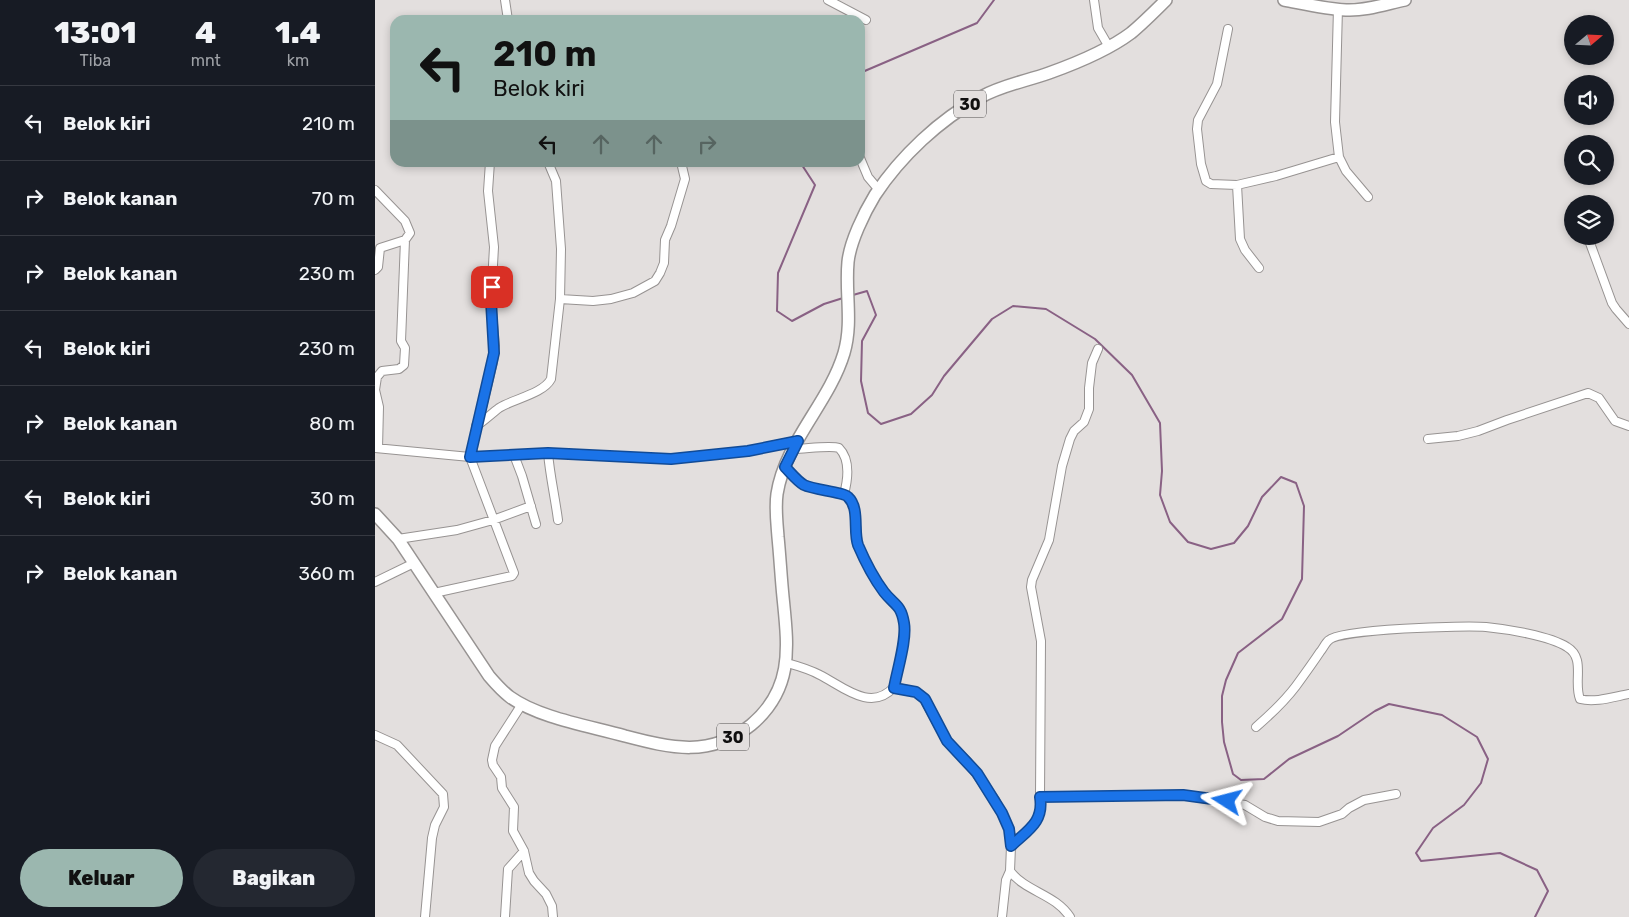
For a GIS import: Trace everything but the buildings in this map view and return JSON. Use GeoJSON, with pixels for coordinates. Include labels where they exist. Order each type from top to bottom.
{"type":"FeatureCollection","features":[{"type":"Feature","properties":{"kind":"highway","name":"30"},"geometry":{"type":"LineString","coordinates":[[375,514],[398,539],[489,676],[504,692],[522,704],[539,712],[588,727],[648,742],[681,747],[703,747],[722,743],[748,727],[765,712],[781,684],[787,663],[786,626],[776,507],[778,490],[785,467],[831,385],[842,360],[848,338],[850,250],[863,218],[879,190],[902,160],[921,141],[957,112],[982,96],[1006,86],[1077,63],[1109,47],[1130,34],[1166,0]]}},
{"type":"Feature","properties":{"kind":"highway"},"geometry":{"type":"LineString","coordinates":[[1284,0],[1332,6],[1346,10],[1381,2],[1405,0]]}},
{"type":"Feature","properties":{"kind":"street"},"geometry":{"type":"LineString","coordinates":[[505,0],[507,15]]}},
{"type":"Feature","properties":{"kind":"street"},"geometry":{"type":"LineString","coordinates":[[828,0],[856,15]]}},
{"type":"Feature","properties":{"kind":"street"},"geometry":{"type":"LineString","coordinates":[[1093,0],[1098,28],[1109,47]]}},
{"type":"Feature","properties":{"kind":"street"},"geometry":{"type":"LineString","coordinates":[[1332,6],[1335,122],[1339,157],[1346,171],[1368,197]]}},
{"type":"Feature","properties":{"kind":"street"},"geometry":{"type":"LineString","coordinates":[[1228,29],[1217,84],[1198,120],[1197,129],[1201,164],[1206,181],[1211,184],[1237,185],[1276,176],[1339,157]]}},
{"type":"Feature","properties":{"kind":"street"},"geometry":{"type":"LineString","coordinates":[[435,593],[514,575],[470,457],[493,362],[495,346],[491,301],[494,247],[487,191],[489,167]]}},
{"type":"Feature","properties":{"kind":"street"},"geometry":{"type":"LineString","coordinates":[[476,426],[500,407],[549,384],[553,372],[560,299],[561,249],[556,181],[550,167]]}},
{"type":"Feature","properties":{"kind":"street"},"geometry":{"type":"LineString","coordinates":[[560,299],[611,300],[633,293],[655,281],[664,263],[665,240],[685,179],[682,167]]}},
{"type":"Feature","properties":{"kind":"street"},"geometry":{"type":"LineString","coordinates":[[864,167],[868,177],[879,190]]}},
{"type":"Feature","properties":{"kind":"street"},"geometry":{"type":"LineString","coordinates":[[1237,185],[1240,239],[1245,250],[1259,268]]}},
{"type":"Feature","properties":{"kind":"street"},"geometry":{"type":"LineString","coordinates":[[375,190],[408,226],[410,234],[405,240],[380,248],[378,267],[375,270]]}},
{"type":"Feature","properties":{"kind":"street"},"geometry":{"type":"LineString","coordinates":[[405,240],[401,341],[405,348],[404,365],[399,369],[382,371],[377,376],[375,390],[379,407],[377,448],[470,457],[548,453],[671,459],[796,445],[820,448],[829,446],[839,448],[844,456],[848,471],[844,494]]}},
{"type":"Feature","properties":{"kind":"street"},"geometry":{"type":"LineString","coordinates":[[1590,245],[1615,309],[1629,324]]}},
{"type":"Feature","properties":{"kind":"street"},"geometry":{"type":"LineString","coordinates":[[1011,846],[1039,818],[1042,808],[1040,797],[1041,641],[1031,587],[1049,540],[1062,466],[1070,439],[1074,431],[1084,422],[1089,409],[1092,362],[1098,349]]}},
{"type":"Feature","properties":{"kind":"street"},"geometry":{"type":"LineString","coordinates":[[1428,439],[1478,432],[1583,393],[1599,398],[1615,421],[1629,426]]}},
{"type":"Feature","properties":{"kind":"street"},"geometry":{"type":"LineString","coordinates":[[548,453],[558,520]]}},
{"type":"Feature","properties":{"kind":"street"},"geometry":{"type":"LineString","coordinates":[[514,455],[536,524]]}},
{"type":"Feature","properties":{"kind":"street"},"geometry":{"type":"LineString","coordinates":[[785,467],[803,485],[831,493],[844,494],[849,498],[853,505],[856,536],[860,550],[884,592],[897,604],[903,618],[904,631],[894,688],[881,697],[861,696],[843,689],[814,672],[787,663]]}},
{"type":"Feature","properties":{"kind":"street"},"geometry":{"type":"LineString","coordinates":[[398,539],[451,532],[493,520],[531,506]]}},
{"type":"Feature","properties":{"kind":"street"},"geometry":{"type":"LineString","coordinates":[[375,582],[414,563]]}},
{"type":"Feature","properties":{"kind":"street"},"geometry":{"type":"LineString","coordinates":[[1256,727],[1279,707],[1329,639],[1340,635],[1373,630],[1485,627],[1544,638],[1568,647],[1575,655],[1578,664],[1577,693],[1580,699],[1603,699],[1629,694]]}},
{"type":"Feature","properties":{"kind":"street"},"geometry":{"type":"LineString","coordinates":[[894,688],[916,692],[925,699],[947,741],[977,773],[1002,813],[1009,829],[1011,846],[1010,871],[1006,880],[1002,917]]}},
{"type":"Feature","properties":{"kind":"street"},"geometry":{"type":"LineString","coordinates":[[522,704],[495,746],[492,760],[493,766],[501,777],[501,788],[512,803],[514,813],[513,831],[524,851],[529,873],[546,894],[553,917]]}},
{"type":"Feature","properties":{"kind":"street"},"geometry":{"type":"LineString","coordinates":[[375,735],[397,745],[443,794],[444,807],[435,825],[432,838],[425,917]]}},
{"type":"Feature","properties":{"kind":"street"},"geometry":{"type":"LineString","coordinates":[[1040,797],[1183,795],[1245,805],[1265,817],[1278,821],[1319,822],[1342,814],[1364,800],[1396,794]]}},
{"type":"Feature","properties":{"kind":"street"},"geometry":{"type":"LineString","coordinates":[[505,917],[508,869],[524,851]]}},
{"type":"Feature","properties":{"kind":"street"},"geometry":{"type":"LineString","coordinates":[[1010,871],[1024,885],[1054,900],[1065,909],[1070,917]]}},
{"type":"Feature","properties":{"kind":"waterway"},"geometry":{"type":"LineString","coordinates":[[865,71],[977,23],[994,0]]}},
{"type":"Feature","properties":{"kind":"waterway"},"geometry":{"type":"LineString","coordinates":[[803,167],[815,185],[778,273],[777,311],[792,321],[824,304],[843,298]]}},
{"type":"Feature","properties":{"kind":"waterway"},"geometry":{"type":"LineString","coordinates":[[853,295],[867,291],[876,315],[862,341],[861,381],[868,413],[881,424],[911,414],[932,395],[944,376],[992,319],[1013,306],[1046,309],[1095,339],[1132,375],[1160,423],[1162,471],[1160,495],[1170,522],[1188,542],[1211,549],[1234,543],[1248,526],[1262,497],[1281,477],[1296,483],[1304,506],[1302,579],[1282,619],[1238,653],[1226,680],[1222,696],[1224,742],[1233,774],[1241,780],[1264,779],[1289,759],[1338,736],[1375,711],[1389,704],[1442,715],[1477,737],[1488,759],[1481,783],[1464,805],[1433,828],[1416,853],[1421,861],[1500,853],[1537,870],[1548,891],[1535,917]]}},
{"type":"Feature","properties":{"kind":"route"},"geometry":{"type":"LineString","coordinates":[[492,287],[491,301],[495,346],[493,362],[470,457],[548,453],[640,459],[671,459],[748,451],[798,441],[785,467],[803,485],[831,493],[847,495],[853,505],[856,536],[860,550],[884,592],[897,604],[903,618],[905,627],[894,688],[916,692],[925,699],[947,741],[977,773],[1002,813],[1009,829],[1011,846],[1039,818],[1042,808],[1040,797],[1183,795],[1227,801]]}}]}
